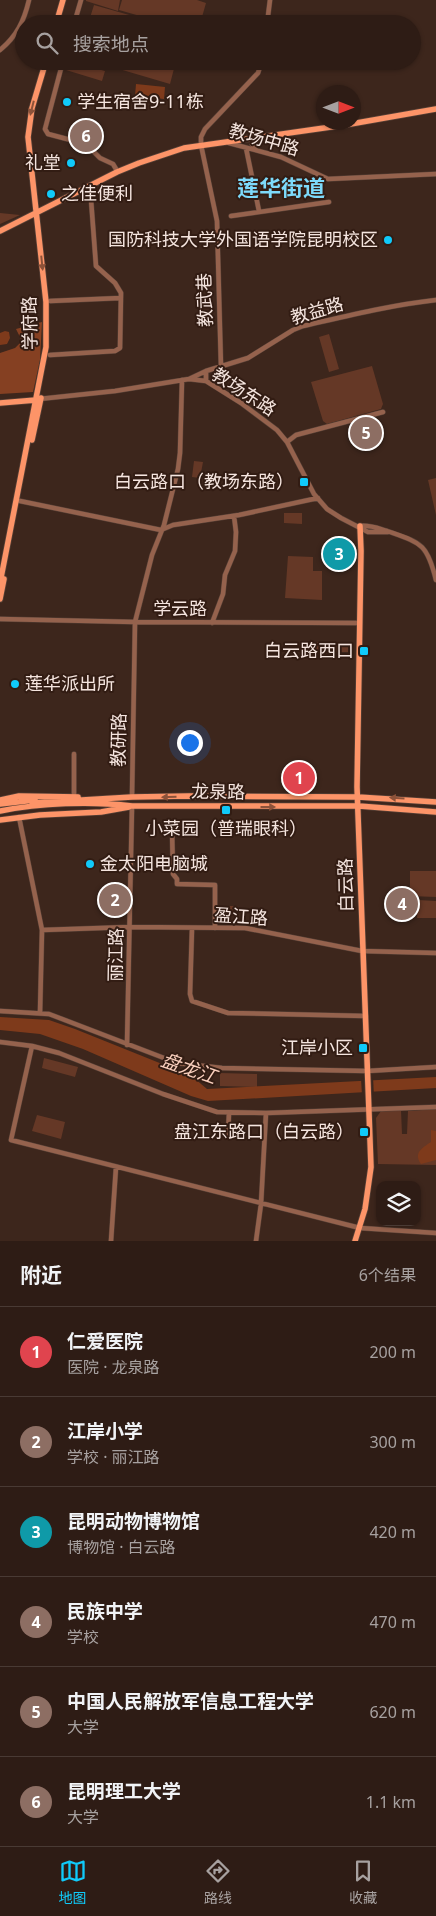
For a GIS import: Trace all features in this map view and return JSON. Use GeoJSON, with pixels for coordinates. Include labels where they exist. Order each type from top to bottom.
{"type":"FeatureCollection","features":[{"type":"Feature","properties":{"kind":"main road"},"geometry":{"type":"LineString","coordinates":[[59,15],[63,0]]}},
{"type":"Feature","properties":{"kind":"main road","name":"学府路"},"geometry":{"type":"LineString","coordinates":[[0,599],[20,501],[45,360],[46,302],[29,153],[29,128],[32,108],[43,70]]}},
{"type":"Feature","properties":{"kind":"main road"},"geometry":{"type":"LineString","coordinates":[[224,141],[345,125],[436,109]]}},
{"type":"Feature","properties":{"kind":"main road","name":"教场中路"},"geometry":{"type":"LineString","coordinates":[[0,232],[139,163],[184,148],[224,141]]}},
{"type":"Feature","properties":{"kind":"main road"},"geometry":{"type":"LineString","coordinates":[[0,403],[38,399]]}},
{"type":"Feature","properties":{"kind":"main road","name":"学府路"},"geometry":{"type":"LineString","coordinates":[[0,582],[38,399]]}},
{"type":"Feature","properties":{"kind":"main road","name":"白云路"},"geometry":{"type":"LineString","coordinates":[[355,1241],[366,1209],[371,1167],[358,806],[362,536],[360,526]]}},
{"type":"Feature","properties":{"kind":"main road"},"geometry":{"type":"LineString","coordinates":[[0,800],[19,796],[74,796],[87,799]]}},
{"type":"Feature","properties":{"kind":"main road","name":"龙泉路"},"geometry":{"type":"LineString","coordinates":[[26,804],[132,797],[358,796],[436,802]]}},
{"type":"Feature","properties":{"kind":"main road"},"geometry":{"type":"LineString","coordinates":[[0,808],[26,804]]}},
{"type":"Feature","properties":{"kind":"main road","name":"龙泉路"},"geometry":{"type":"LineString","coordinates":[[26,804],[358,806],[436,812]]}},
{"type":"Feature","properties":{"kind":"main road"},"geometry":{"type":"LineString","coordinates":[[0,819],[38,811],[132,806]]}},
{"type":"Feature","properties":{"kind":"main road"},"geometry":{"type":"LineString","coordinates":[[0,819],[102,812],[132,806]]}},
{"type":"Feature","properties":{"kind":"street"},"geometry":{"type":"LineString","coordinates":[[25,15],[29,0]]}},
{"type":"Feature","properties":{"kind":"street"},"geometry":{"type":"LineString","coordinates":[[77,15],[81,0]]}},
{"type":"Feature","properties":{"kind":"street"},"geometry":{"type":"LineString","coordinates":[[268,15],[270,0]]}},
{"type":"Feature","properties":{"kind":"street"},"geometry":{"type":"LineString","coordinates":[[0,50],[15,35]]}},
{"type":"Feature","properties":{"kind":"street"},"geometry":{"type":"LineString","coordinates":[[60,70],[45,124],[48,134],[51,137],[86,144],[100,158],[113,164],[116,169]]}},
{"type":"Feature","properties":{"kind":"street"},"geometry":{"type":"LineString","coordinates":[[201,145],[201,137],[205,129],[259,70]]}},
{"type":"Feature","properties":{"kind":"street"},"geometry":{"type":"LineString","coordinates":[[254,137],[252,144],[256,150]]}},
{"type":"Feature","properties":{"kind":"street","name":"教场中路"},"geometry":{"type":"LineString","coordinates":[[224,141],[294,162],[328,178],[436,174]]}},
{"type":"Feature","properties":{"kind":"street","name":"教武巷"},"geometry":{"type":"LineString","coordinates":[[201,145],[217,221],[221,367]]}},
{"type":"Feature","properties":{"kind":"street"},"geometry":{"type":"LineString","coordinates":[[246,148],[259,211]]}},
{"type":"Feature","properties":{"kind":"street"},"geometry":{"type":"LineString","coordinates":[[50,355],[115,351],[120,348],[121,298],[115,283],[96,266],[90,186]]}},
{"type":"Feature","properties":{"kind":"street"},"geometry":{"type":"LineString","coordinates":[[231,216],[329,202]]}},
{"type":"Feature","properties":{"kind":"street"},"geometry":{"type":"LineString","coordinates":[[50,301],[121,298]]}},
{"type":"Feature","properties":{"kind":"street","name":"教益路"},"geometry":{"type":"LineString","coordinates":[[189,379],[206,371],[248,358],[302,326],[436,300]]}},
{"type":"Feature","properties":{"kind":"street"},"geometry":{"type":"LineString","coordinates":[[206,371],[206,381]]}},
{"type":"Feature","properties":{"kind":"street","name":"教场东路"},"geometry":{"type":"LineString","coordinates":[[38,399],[115,391],[189,379],[206,381],[241,403],[277,430],[287,442],[318,498],[327,509],[341,518],[360,526],[371,526],[409,538],[418,543],[430,557],[436,580]]}},
{"type":"Feature","properties":{"kind":"street","name":"教研路"},"geometry":{"type":"LineString","coordinates":[[132,797],[135,622],[152,555],[171,498],[179,461],[182,380]]}},
{"type":"Feature","properties":{"kind":"street"},"geometry":{"type":"LineString","coordinates":[[287,442],[296,436],[384,412]]}},
{"type":"Feature","properties":{"kind":"street"},"geometry":{"type":"LineString","coordinates":[[20,501],[161,530],[173,525],[234,516],[318,498]]}},
{"type":"Feature","properties":{"kind":"street"},"geometry":{"type":"LineString","coordinates":[[212,623],[223,594],[225,575],[235,551],[236,532],[234,516]]}},
{"type":"Feature","properties":{"kind":"street","name":"学云路"},"geometry":{"type":"LineString","coordinates":[[0,619],[212,623],[360,623]]}},
{"type":"Feature","properties":{"kind":"street"},"geometry":{"type":"LineString","coordinates":[[74,754],[74,796]]}},
{"type":"Feature","properties":{"kind":"street","name":"丽江路"},"geometry":{"type":"LineString","coordinates":[[127,1045],[132,806]]}},
{"type":"Feature","properties":{"kind":"street"},"geometry":{"type":"LineString","coordinates":[[19,818],[42,930],[40,1013]]}},
{"type":"Feature","properties":{"kind":"street"},"geometry":{"type":"LineString","coordinates":[[172,829],[173,874],[177,884],[215,884],[215,928]]}},
{"type":"Feature","properties":{"kind":"street","name":"盈江路"},"geometry":{"type":"LineString","coordinates":[[42,930],[130,928],[255,929],[362,951],[436,954]]}},
{"type":"Feature","properties":{"kind":"street"},"geometry":{"type":"LineString","coordinates":[[192,928],[190,994],[192,1001],[228,1014],[366,1016]]}},
{"type":"Feature","properties":{"kind":"street"},"geometry":{"type":"LineString","coordinates":[[0,1011],[40,1013],[71,1022],[177,1063],[194,1066],[367,1074],[436,1068]]}},
{"type":"Feature","properties":{"kind":"street"},"geometry":{"type":"LineString","coordinates":[[0,1042],[32,1046],[89,1063],[206,1109],[229,1113],[436,1107]]}},
{"type":"Feature","properties":{"kind":"street"},"geometry":{"type":"LineString","coordinates":[[32,1046],[11,1140],[360,1228],[436,1233]]}},
{"type":"Feature","properties":{"kind":"street"},"geometry":{"type":"LineString","coordinates":[[228,1134],[229,1113]]}},
{"type":"Feature","properties":{"kind":"street"},"geometry":{"type":"LineString","coordinates":[[256,1241],[261,1204],[266,1113]]}},
{"type":"Feature","properties":{"kind":"street"},"geometry":{"type":"LineString","coordinates":[[111,1241],[116,1167]]}},
{"type":"Feature","properties":{"kind":"shaded area"},"geometry":{"type":"Polygon","coordinates":[[[86,0],[120,0],[118,11],[86,0]]]}},
{"type":"Feature","properties":{"kind":"shaded area"},"geometry":{"type":"Polygon","coordinates":[[[122,0],[197,0],[206,3],[203,15],[136,15],[119,10],[122,0]]]}},
{"type":"Feature","properties":{"kind":"shaded area"},"geometry":{"type":"Polygon","coordinates":[[[94,5],[129,15],[91,15],[94,5]]]}},
{"type":"Feature","properties":{"kind":"shaded area"},"geometry":{"type":"Polygon","coordinates":[[[66,70],[105,71],[102,81],[66,70]]]}},
{"type":"Feature","properties":{"kind":"shaded area"},"geometry":{"type":"Polygon","coordinates":[[[123,70],[174,70],[170,84],[123,70]]]}},
{"type":"Feature","properties":{"kind":"shaded area"},"geometry":{"type":"Polygon","coordinates":[[[136,84],[165,87],[164,99],[135,96],[136,84]]]}},
{"type":"Feature","properties":{"kind":"shaded area"},"geometry":{"type":"Polygon","coordinates":[[[0,213],[20,215],[0,224],[0,213]]]}},
{"type":"Feature","properties":{"kind":"shaded area"},"geometry":{"type":"Polygon","coordinates":[[[42,322],[40,360],[33,392],[0,394],[0,353],[15,348],[22,341],[16,329],[42,322]]]}},
{"type":"Feature","properties":{"kind":"shaded area"},"geometry":{"type":"Polygon","coordinates":[[[9,332],[10,338],[7,344],[0,345],[0,333],[9,332]]]}},
{"type":"Feature","properties":{"kind":"shaded area"},"geometry":{"type":"Polygon","coordinates":[[[329,334],[339,369],[329,372],[319,337],[329,334]]]}},
{"type":"Feature","properties":{"kind":"shaded area"},"geometry":{"type":"Polygon","coordinates":[[[372,366],[383,404],[381,409],[327,424],[323,421],[311,382],[372,366]]]}},
{"type":"Feature","properties":{"kind":"shaded area"},"geometry":{"type":"Polygon","coordinates":[[[194,461],[203,462],[200,478],[192,477],[194,461]]]}},
{"type":"Feature","properties":{"kind":"shaded area"},"geometry":{"type":"Polygon","coordinates":[[[436,478],[436,515],[428,480],[436,478]]]}},
{"type":"Feature","properties":{"kind":"shaded area"},"geometry":{"type":"Polygon","coordinates":[[[284,513],[302,513],[302,524],[284,523],[284,513]]]}},
{"type":"Feature","properties":{"kind":"shaded area"},"geometry":{"type":"Polygon","coordinates":[[[288,556],[313,557],[313,571],[322,571],[322,600],[285,598],[288,556]]]}},
{"type":"Feature","properties":{"kind":"shaded area"},"geometry":{"type":"Polygon","coordinates":[[[310,642],[328,642],[329,652],[310,652],[310,642]]]}},
{"type":"Feature","properties":{"kind":"shaded area"},"geometry":{"type":"Polygon","coordinates":[[[330,642],[348,642],[348,652],[330,652],[330,642]]]}},
{"type":"Feature","properties":{"kind":"shaded area"},"geometry":{"type":"Polygon","coordinates":[[[410,871],[436,871],[436,897],[410,896],[410,871]]]}},
{"type":"Feature","properties":{"kind":"shaded area"},"geometry":{"type":"Polygon","coordinates":[[[418,900],[436,901],[436,918],[417,918],[418,900]]]}},
{"type":"Feature","properties":{"kind":"shaded area"},"geometry":{"type":"Polygon","coordinates":[[[218,906],[237,906],[237,915],[218,915],[218,906]]]}},
{"type":"Feature","properties":{"kind":"shaded area"},"geometry":{"type":"Polygon","coordinates":[[[0,1017],[49,1020],[75,1029],[182,1072],[194,1078],[207,1089],[436,1077],[436,1088],[208,1101],[191,1096],[83,1049],[40,1034],[0,1030],[0,1017]]]}},
{"type":"Feature","properties":{"kind":"shaded area"},"geometry":{"type":"Polygon","coordinates":[[[44,1058],[78,1067],[75,1077],[42,1068],[44,1058]]]}},
{"type":"Feature","properties":{"kind":"shaded area"},"geometry":{"type":"Polygon","coordinates":[[[220,1073],[257,1074],[257,1087],[220,1086],[220,1073]]]}},
{"type":"Feature","properties":{"kind":"shaded area"},"geometry":{"type":"Polygon","coordinates":[[[436,1109],[436,1165],[378,1164],[376,1118],[381,1111],[401,1110],[402,1134],[407,1134],[408,1111],[436,1109]]]}},
{"type":"Feature","properties":{"kind":"shaded area"},"geometry":{"type":"Polygon","coordinates":[[[37,1115],[65,1122],[61,1139],[32,1131],[37,1115]]]}},
{"type":"Feature","properties":{"kind":"shaded area"},"geometry":{"type":"Polygon","coordinates":[[[431,1130],[436,1131],[436,1160],[421,1164],[418,1154],[431,1142],[431,1130]]]}},
{"type":"Feature","properties":{"kind":"pier"},"geometry":{"type":"Polygon","coordinates":[[[373,1078],[374,1095],[362,1095],[361,1079],[373,1078]]]}},
{"type":"Feature","properties":{"kind":"place","name":"学生宿舍9-11栋"},"geometry":{"type":"Point","coordinates":[67,102]}},
{"type":"Feature","properties":{"kind":"place","name":"昆明理工大学"},"geometry":{"type":"Point","coordinates":[86,136]}},
{"type":"Feature","properties":{"kind":"place","name":"礼堂"},"geometry":{"type":"Point","coordinates":[71,163]}},
{"type":"Feature","properties":{"kind":"place","name":"之佳便利"},"geometry":{"type":"Point","coordinates":[51,194]}},
{"type":"Feature","properties":{"kind":"place","name":"国防科技大学外国语学院昆明校区"},"geometry":{"type":"Point","coordinates":[388,240]}},
{"type":"Feature","properties":{"kind":"place","name":"中国人民解放军信息工程大学"},"geometry":{"type":"Point","coordinates":[366,433]}},
{"type":"Feature","properties":{"kind":"place","name":"白云路口（教场东路）"},"geometry":{"type":"Point","coordinates":[304,482]}},
{"type":"Feature","properties":{"kind":"place","name":"昆明动物博物馆"},"geometry":{"type":"Point","coordinates":[339,554]}},
{"type":"Feature","properties":{"kind":"place","name":"白云路西口"},"geometry":{"type":"Point","coordinates":[364,651]}},
{"type":"Feature","properties":{"kind":"place","name":"莲华派出所"},"geometry":{"type":"Point","coordinates":[15,684]}},
{"type":"Feature","properties":{"kind":"place","name":"仁爱医院"},"geometry":{"type":"Point","coordinates":[299,778]}},
{"type":"Feature","properties":{"kind":"place","name":"小菜园（普瑞眼科）"},"geometry":{"type":"Point","coordinates":[226,810]}},
{"type":"Feature","properties":{"kind":"place","name":"金太阳电脑城"},"geometry":{"type":"Point","coordinates":[90,864]}},
{"type":"Feature","properties":{"kind":"place","name":"江岸小学"},"geometry":{"type":"Point","coordinates":[115,900]}},
{"type":"Feature","properties":{"kind":"place","name":"民族中学"},"geometry":{"type":"Point","coordinates":[402,904]}},
{"type":"Feature","properties":{"kind":"place","name":"江岸小区"},"geometry":{"type":"Point","coordinates":[363,1048]}},
{"type":"Feature","properties":{"kind":"place","name":"盘江东路口（白云路）"},"geometry":{"type":"Point","coordinates":[364,1132]}},
{"type":"Feature","properties":{"kind":"district","name":"莲华街道"},"geometry":{"type":"Point","coordinates":[281,188]}},
{"type":"Feature","properties":{"kind":"water label","name":"盘龙江"},"geometry":{"type":"Point","coordinates":[189,1068]}}]}
